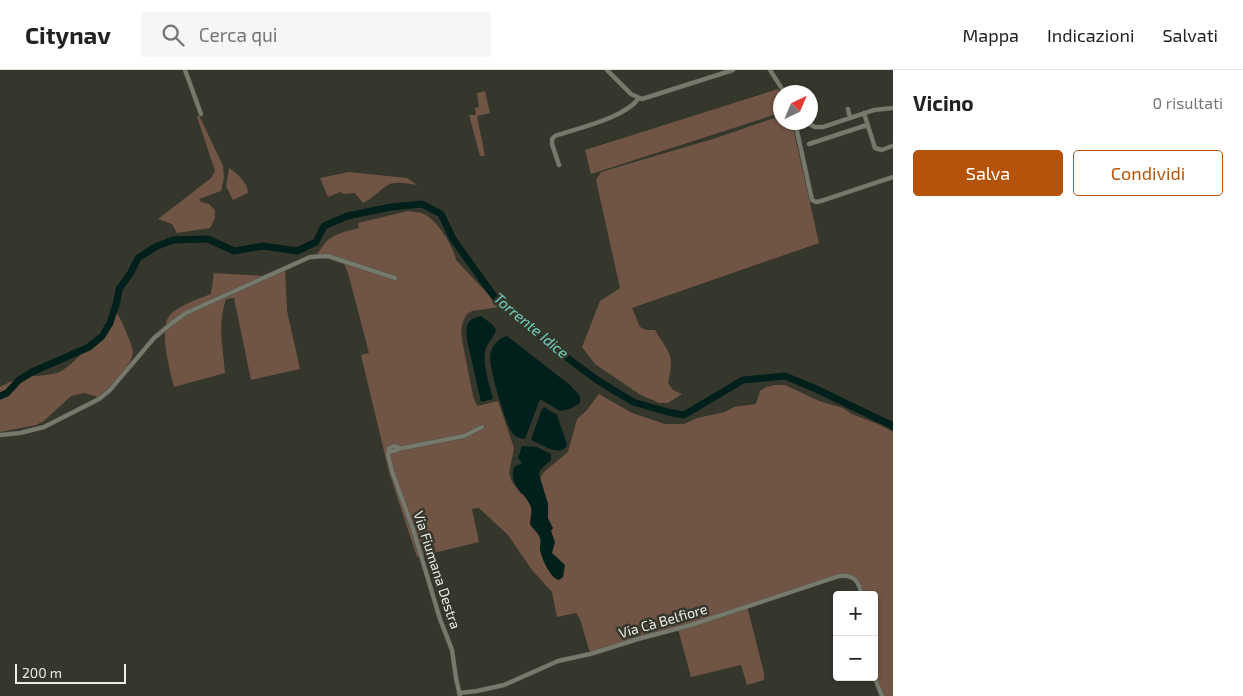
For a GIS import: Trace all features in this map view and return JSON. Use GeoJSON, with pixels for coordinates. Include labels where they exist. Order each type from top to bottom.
{"type":"FeatureCollection","features":[{"type":"Feature","properties":{"kind":"street"},"geometry":{"type":"LineString","coordinates":[[185,70],[201,114]]}},
{"type":"Feature","properties":{"kind":"street"},"geometry":{"type":"LineString","coordinates":[[607,70],[625,89],[639,98]]}},
{"type":"Feature","properties":{"kind":"street"},"geometry":{"type":"LineString","coordinates":[[559,165],[552,144],[552,138],[611,118],[632,105],[639,98],[648,97],[733,70]]}},
{"type":"Feature","properties":{"kind":"street"},"geometry":{"type":"LineString","coordinates":[[770,70],[780,85]]}},
{"type":"Feature","properties":{"kind":"street"},"geometry":{"type":"LineString","coordinates":[[848,108],[850,118]]}},
{"type":"Feature","properties":{"kind":"street"},"geometry":{"type":"LineString","coordinates":[[818,126],[823,127],[879,109],[893,108]]}},
{"type":"Feature","properties":{"kind":"street"},"geometry":{"type":"LineString","coordinates":[[864,113],[875,148],[882,150],[892,146]]}},
{"type":"Feature","properties":{"kind":"street"},"geometry":{"type":"LineString","coordinates":[[809,144],[868,125]]}},
{"type":"Feature","properties":{"kind":"street"},"geometry":{"type":"LineString","coordinates":[[797,130],[812,200],[816,202],[893,177]]}},
{"type":"Feature","properties":{"kind":"street"},"geometry":{"type":"LineString","coordinates":[[0,435],[25,432],[44,427],[99,399],[110,390],[154,338],[172,322],[202,306],[310,257],[328,256],[395,278]]}},
{"type":"Feature","properties":{"kind":"street","name":"Via Fiumana Destra"},"geometry":{"type":"LineString","coordinates":[[460,695],[452,650],[440,619],[388,455],[389,452],[398,449],[464,436],[482,427]]}},
{"type":"Feature","properties":{"kind":"street","name":"Via Cà Belfiore"},"geometry":{"type":"LineString","coordinates":[[460,695],[504,685],[558,661],[590,654],[691,625],[839,576],[855,578],[859,583],[860,591]]}},
{"type":"Feature","properties":{"kind":"street"},"geometry":{"type":"LineString","coordinates":[[876,681],[882,696]]}},
{"type":"Feature","properties":{"kind":"shaded area"},"geometry":{"type":"Polygon","coordinates":[[[485,91],[490,113],[477,116],[485,156],[480,156],[469,115],[476,115],[475,108],[479,107],[477,93],[485,91]]]}},
{"type":"Feature","properties":{"kind":"shaded area"},"geometry":{"type":"Polygon","coordinates":[[[773,91],[773,115],[591,174],[585,150],[773,91]]]}},
{"type":"Feature","properties":{"kind":"shaded area"},"geometry":{"type":"Polygon","coordinates":[[[199,115],[223,166],[224,178],[221,191],[199,199],[201,202],[209,204],[215,210],[215,218],[210,228],[177,233],[172,224],[158,219],[211,178],[215,171],[197,117],[199,115]]]}},
{"type":"Feature","properties":{"kind":"shaded area"},"geometry":{"type":"Polygon","coordinates":[[[773,118],[773,130],[794,130],[819,243],[632,308],[640,327],[646,330],[655,330],[667,349],[671,359],[668,383],[673,390],[682,394],[668,403],[659,403],[639,394],[595,364],[582,347],[600,301],[620,288],[596,180],[601,172],[716,138],[773,118]]]}},
{"type":"Feature","properties":{"kind":"shaded area"},"geometry":{"type":"Polygon","coordinates":[[[229,168],[239,175],[248,189],[248,193],[233,200],[226,186],[229,168]]]}},
{"type":"Feature","properties":{"kind":"shaded area"},"geometry":{"type":"Polygon","coordinates":[[[349,172],[407,178],[417,185],[405,183],[391,184],[363,203],[355,193],[344,194],[340,192],[328,197],[320,178],[349,172]]]}},
{"type":"Feature","properties":{"kind":"shaded area"},"geometry":{"type":"Polygon","coordinates":[[[408,211],[424,214],[439,228],[448,241],[456,260],[500,307],[472,311],[467,314],[461,330],[462,340],[473,396],[477,406],[498,401],[514,448],[509,473],[512,482],[521,494],[532,491],[544,472],[568,452],[577,419],[599,394],[632,413],[665,424],[684,424],[697,418],[725,412],[734,407],[756,404],[760,391],[766,387],[785,385],[819,401],[843,408],[852,414],[893,432],[893,696],[882,696],[876,681],[878,681],[878,591],[862,591],[860,582],[852,576],[843,575],[747,606],[764,673],[764,680],[747,685],[741,665],[691,677],[678,629],[590,653],[580,619],[576,613],[557,617],[552,592],[532,570],[508,535],[479,508],[472,509],[479,542],[417,557],[389,472],[361,355],[369,353],[348,273],[344,264],[330,258],[313,257],[330,238],[359,228],[358,223],[408,211]]]}},
{"type":"Feature","properties":{"kind":"shaded area"},"geometry":{"type":"Polygon","coordinates":[[[285,269],[287,311],[300,369],[251,380],[234,298],[226,299],[221,328],[225,373],[174,387],[165,339],[165,330],[170,315],[184,305],[211,294],[214,273],[266,276],[285,269]]]}},
{"type":"Feature","properties":{"kind":"shaded area"},"geometry":{"type":"Polygon","coordinates":[[[116,311],[133,351],[129,363],[114,382],[98,397],[84,393],[71,396],[44,421],[36,425],[0,432],[0,387],[22,378],[53,374],[64,369],[81,355],[116,311]]]}},
{"type":"Feature","properties":{"kind":"water"},"geometry":{"type":"Polygon","coordinates":[[[481,316],[493,325],[496,330],[485,353],[486,374],[493,399],[481,402],[467,340],[467,331],[469,321],[481,316]]]}},
{"type":"Feature","properties":{"kind":"water"},"geometry":{"type":"Polygon","coordinates":[[[507,336],[570,385],[580,396],[580,403],[570,409],[560,411],[540,399],[525,439],[515,436],[511,430],[499,397],[490,362],[493,346],[507,336]]]}},
{"type":"Feature","properties":{"kind":"water"},"geometry":{"type":"Polygon","coordinates":[[[544,407],[557,415],[567,444],[561,450],[551,449],[531,440],[544,407]]]}},
{"type":"Feature","properties":{"kind":"water"},"geometry":{"type":"Polygon","coordinates":[[[522,446],[537,447],[551,454],[551,460],[540,470],[539,474],[548,504],[548,518],[553,528],[551,531],[555,542],[552,553],[565,565],[563,577],[559,580],[553,576],[545,563],[540,550],[540,538],[530,524],[531,507],[517,488],[513,479],[514,467],[522,463],[518,458],[522,446]]]}},
{"type":"Feature","properties":{"kind":"waterway","name":"Torrente Idice"},"geometry":{"type":"LineString","coordinates":[[0,396],[7,393],[19,380],[32,372],[89,347],[102,336],[110,323],[119,289],[130,274],[138,258],[155,247],[173,240],[208,239],[234,251],[263,246],[297,251],[316,242],[324,226],[347,216],[391,207],[422,204],[441,214],[453,239],[496,299],[550,345],[597,380],[633,402],[684,415],[743,380],[785,376],[893,426]]}}]}
